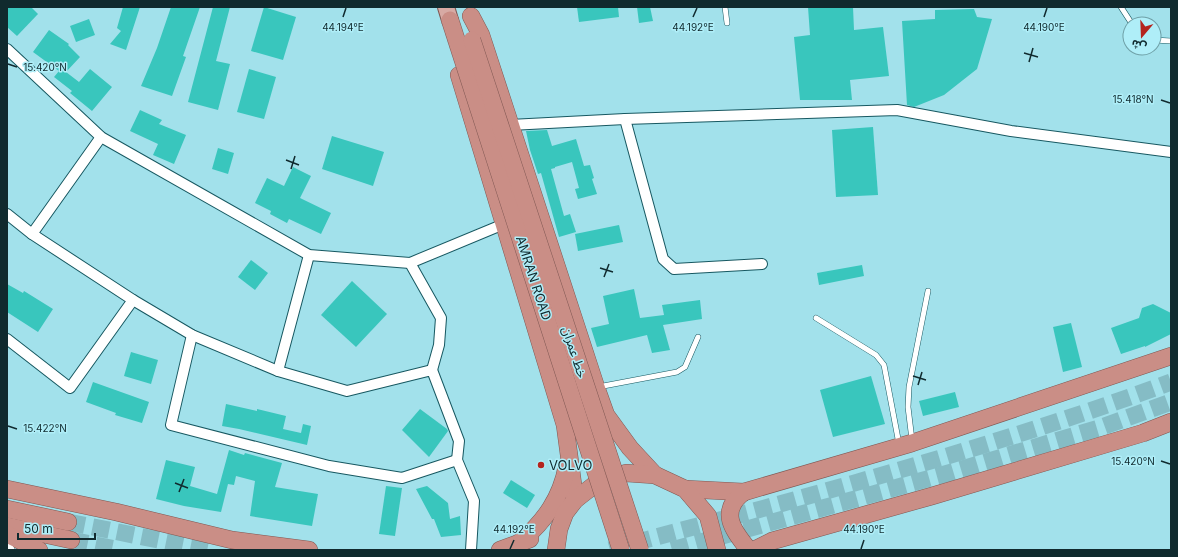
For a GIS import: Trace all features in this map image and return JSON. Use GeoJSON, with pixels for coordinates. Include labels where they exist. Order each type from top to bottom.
{"type":"FeatureCollection","features":[{"type":"Feature","properties":{"kind":"highway","name":"خط عمران"},"geometry":{"type":"LineString","coordinates":[[469,11],[472,40],[640,550]]}},
{"type":"Feature","properties":{"kind":"highway"},"geometry":{"type":"LineString","coordinates":[[469,11],[481,35],[606,415],[630,448],[655,475]]}},
{"type":"Feature","properties":{"kind":"highway"},"geometry":{"type":"LineString","coordinates":[[448,13],[451,47],[565,425],[575,500]]}},
{"type":"Feature","properties":{"kind":"highway","name":"AMRAN ROAD"},"geometry":{"type":"LineString","coordinates":[[448,13],[621,550]]}},
{"type":"Feature","properties":{"kind":"highway"},"geometry":{"type":"LineString","coordinates":[[556,550],[559,529],[565,513],[575,500],[598,482],[626,473],[655,475],[685,489],[744,492],[906,445],[1171,356]]}},
{"type":"Feature","properties":{"kind":"highway"},"geometry":{"type":"LineString","coordinates":[[565,425],[577,438],[592,442],[602,430],[606,415]]}},
{"type":"Feature","properties":{"kind":"highway"},"geometry":{"type":"LineString","coordinates":[[754,550],[772,541],[932,496],[1128,438],[1171,422]]}},
{"type":"Feature","properties":{"kind":"highway"},"geometry":{"type":"LineString","coordinates":[[514,546],[537,526],[549,513],[563,482],[569,456]]}},
{"type":"Feature","properties":{"kind":"highway"},"geometry":{"type":"LineString","coordinates":[[7,489],[116,512],[232,540],[309,550]]}},
{"type":"Feature","properties":{"kind":"highway"},"geometry":{"type":"LineString","coordinates":[[685,489],[708,516],[717,550]]}},
{"type":"Feature","properties":{"kind":"highway"},"geometry":{"type":"LineString","coordinates":[[744,492],[733,501],[730,515],[736,533],[749,550]]}},
{"type":"Feature","properties":{"kind":"highway"},"geometry":{"type":"LineString","coordinates":[[7,509],[68,522]]}},
{"type":"Feature","properties":{"kind":"highway"},"geometry":{"type":"LineString","coordinates":[[7,526],[71,540]]}},
{"type":"Feature","properties":{"kind":"highway"},"geometry":{"type":"LineString","coordinates":[[514,546],[559,529]]}},
{"type":"Feature","properties":{"kind":"highway"},"geometry":{"type":"LineString","coordinates":[[7,534],[39,550]]}},
{"type":"Feature","properties":{"kind":"street"},"geometry":{"type":"LineString","coordinates":[[7,50],[100,137],[309,255],[410,263],[504,224]]}},
{"type":"Feature","properties":{"kind":"street"},"geometry":{"type":"LineString","coordinates":[[510,126],[625,119],[897,110],[1011,131],[1171,152]]}},
{"type":"Feature","properties":{"kind":"street"},"geometry":{"type":"LineString","coordinates":[[625,119],[663,259],[674,269],[762,264]]}},
{"type":"Feature","properties":{"kind":"street"},"geometry":{"type":"LineString","coordinates":[[32,234],[100,137]]}},
{"type":"Feature","properties":{"kind":"street"},"geometry":{"type":"LineString","coordinates":[[7,214],[32,234],[132,300],[192,335],[278,371],[348,392],[432,370]]}},
{"type":"Feature","properties":{"kind":"street"},"geometry":{"type":"LineString","coordinates":[[278,371],[309,255]]}},
{"type":"Feature","properties":{"kind":"street"},"geometry":{"type":"LineString","coordinates":[[410,263],[441,318],[439,344],[432,370],[459,441],[456,460],[474,501],[471,550]]}},
{"type":"Feature","properties":{"kind":"street"},"geometry":{"type":"LineString","coordinates":[[7,339],[70,388],[132,300]]}},
{"type":"Feature","properties":{"kind":"street"},"geometry":{"type":"LineString","coordinates":[[192,335],[171,425],[329,466],[402,478],[456,460]]}},
{"type":"Feature","properties":{"kind":"lane"},"geometry":{"type":"LineString","coordinates":[[725,7],[727,23]]}},
{"type":"Feature","properties":{"kind":"lane"},"geometry":{"type":"LineString","coordinates":[[1121,7],[1127,16]]}},
{"type":"Feature","properties":{"kind":"lane"},"geometry":{"type":"LineString","coordinates":[[906,445],[909,387],[928,291]]}},
{"type":"Feature","properties":{"kind":"lane"},"geometry":{"type":"LineString","coordinates":[[816,318],[876,355],[884,365],[906,445]]}},
{"type":"Feature","properties":{"kind":"lane"},"geometry":{"type":"LineString","coordinates":[[596,387],[677,372],[685,368],[698,337]]}},
{"type":"Feature","properties":{"kind":"building"},"geometry":{"type":"Polygon","coordinates":[[[7,7],[31,7],[38,14],[17,36],[7,27],[7,7]]]}},
{"type":"Feature","properties":{"kind":"building"},"geometry":{"type":"Polygon","coordinates":[[[123,7],[140,7],[126,50],[110,44],[121,31],[117,28],[123,7]]]}},
{"type":"Feature","properties":{"kind":"building"},"geometry":{"type":"Polygon","coordinates":[[[171,7],[200,7],[183,56],[186,57],[172,96],[141,86],[157,48],[171,7]]]}},
{"type":"Feature","properties":{"kind":"building"},"geometry":{"type":"Polygon","coordinates":[[[213,7],[230,7],[216,61],[230,64],[218,110],[188,102],[213,7]]]}},
{"type":"Feature","properties":{"kind":"building"},"geometry":{"type":"Polygon","coordinates":[[[264,7],[296,17],[283,60],[251,51],[264,7]]]}},
{"type":"Feature","properties":{"kind":"building"},"geometry":{"type":"Polygon","coordinates":[[[577,7],[618,7],[619,17],[579,22],[577,7]]]}},
{"type":"Feature","properties":{"kind":"building"},"geometry":{"type":"Polygon","coordinates":[[[637,7],[650,7],[653,21],[639,23],[637,7]]]}},
{"type":"Feature","properties":{"kind":"building"},"geometry":{"type":"Polygon","coordinates":[[[808,7],[853,7],[854,30],[883,27],[889,76],[850,80],[852,100],[800,100],[794,37],[810,35],[808,7]]]}},
{"type":"Feature","properties":{"kind":"building"},"geometry":{"type":"Polygon","coordinates":[[[974,9],[977,17],[992,19],[977,69],[944,95],[914,107],[907,105],[902,21],[935,19],[935,10],[974,9]]]}},
{"type":"Feature","properties":{"kind":"building"},"geometry":{"type":"Polygon","coordinates":[[[89,19],[95,35],[76,42],[70,26],[89,19]]]}},
{"type":"Feature","properties":{"kind":"building"},"geometry":{"type":"Polygon","coordinates":[[[49,30],[69,44],[68,45],[80,57],[66,72],[79,82],[90,69],[112,87],[92,111],[70,93],[72,91],[54,77],[59,71],[33,52],[49,30]]]}},
{"type":"Feature","properties":{"kind":"building"},"geometry":{"type":"Polygon","coordinates":[[[249,69],[276,77],[264,119],[237,112],[249,69]]]}},
{"type":"Feature","properties":{"kind":"building"},"geometry":{"type":"Polygon","coordinates":[[[140,110],[162,120],[159,124],[186,135],[174,164],[153,155],[158,144],[130,131],[140,110]]]}},
{"type":"Feature","properties":{"kind":"building"},"geometry":{"type":"Polygon","coordinates":[[[873,127],[878,195],[836,197],[832,130],[873,127]]]}},
{"type":"Feature","properties":{"kind":"building"},"geometry":{"type":"Polygon","coordinates":[[[547,130],[552,146],[576,139],[584,166],[590,165],[594,178],[592,179],[597,194],[578,199],[575,189],[579,188],[572,162],[551,169],[564,216],[570,214],[576,232],[559,237],[541,173],[538,174],[530,150],[526,131],[547,130]]]}},
{"type":"Feature","properties":{"kind":"building"},"geometry":{"type":"Polygon","coordinates":[[[332,136],[384,152],[373,186],[322,169],[332,136]]]}},
{"type":"Feature","properties":{"kind":"building"},"geometry":{"type":"Polygon","coordinates":[[[218,148],[234,153],[228,174],[212,169],[218,148]]]}},
{"type":"Feature","properties":{"kind":"building"},"geometry":{"type":"Polygon","coordinates":[[[293,167],[311,176],[300,198],[331,213],[321,234],[289,219],[287,223],[270,214],[271,211],[255,203],[267,178],[284,186],[293,167]]]}},
{"type":"Feature","properties":{"kind":"building"},"geometry":{"type":"Polygon","coordinates":[[[619,225],[623,242],[578,251],[575,234],[619,225]]]}},
{"type":"Feature","properties":{"kind":"building"},"geometry":{"type":"Polygon","coordinates":[[[251,260],[268,273],[255,290],[238,277],[251,260]]]}},
{"type":"Feature","properties":{"kind":"building"},"geometry":{"type":"Polygon","coordinates":[[[862,265],[864,276],[819,285],[817,273],[862,265]]]}},
{"type":"Feature","properties":{"kind":"building"},"geometry":{"type":"Polygon","coordinates":[[[352,281],[387,314],[356,347],[321,315],[352,281]]]}},
{"type":"Feature","properties":{"kind":"building"},"geometry":{"type":"Polygon","coordinates":[[[7,284],[23,293],[24,291],[53,309],[38,332],[7,312],[7,284]]]}},
{"type":"Feature","properties":{"kind":"building"},"geometry":{"type":"Polygon","coordinates":[[[634,289],[640,318],[664,315],[662,305],[700,300],[702,319],[663,325],[670,350],[652,353],[647,335],[597,347],[591,328],[609,324],[603,296],[634,289]]]}},
{"type":"Feature","properties":{"kind":"building"},"geometry":{"type":"Polygon","coordinates":[[[1153,304],[1171,313],[1171,334],[1145,347],[1121,354],[1111,328],[1139,318],[1142,308],[1153,304]]]}},
{"type":"Feature","properties":{"kind":"building"},"geometry":{"type":"Polygon","coordinates":[[[1071,323],[1082,367],[1063,372],[1053,327],[1071,323]]]}},
{"type":"Feature","properties":{"kind":"building"},"geometry":{"type":"Polygon","coordinates":[[[131,352],[158,360],[151,384],[124,376],[131,352]]]}},
{"type":"Feature","properties":{"kind":"building"},"geometry":{"type":"Polygon","coordinates":[[[871,376],[885,424],[833,437],[820,390],[871,376]]]}},
{"type":"Feature","properties":{"kind":"building"},"geometry":{"type":"Polygon","coordinates":[[[93,382],[149,402],[142,423],[115,415],[116,413],[86,402],[93,382]]]}},
{"type":"Feature","properties":{"kind":"building"},"geometry":{"type":"Polygon","coordinates":[[[955,392],[959,407],[923,416],[919,401],[955,392]]]}},
{"type":"Feature","properties":{"kind":"building"},"geometry":{"type":"Polygon","coordinates":[[[226,404],[286,416],[283,429],[301,433],[303,424],[311,426],[307,445],[222,426],[226,404]]]}},
{"type":"Feature","properties":{"kind":"building"},"geometry":{"type":"Polygon","coordinates":[[[420,409],[448,431],[429,457],[402,430],[420,409]]]}},
{"type":"Feature","properties":{"kind":"building"},"geometry":{"type":"Polygon","coordinates":[[[229,450],[244,455],[245,453],[282,463],[275,487],[318,494],[312,526],[250,516],[255,481],[236,476],[234,485],[228,484],[221,512],[184,506],[156,499],[166,460],[195,467],[190,486],[217,494],[229,450]]]}},
{"type":"Feature","properties":{"kind":"building"},"geometry":{"type":"Polygon","coordinates":[[[511,480],[535,495],[527,508],[503,493],[511,480]]]}},
{"type":"Feature","properties":{"kind":"building"},"geometry":{"type":"Polygon","coordinates":[[[386,486],[402,488],[395,536],[379,534],[386,486]]]}},
{"type":"Feature","properties":{"kind":"building"},"geometry":{"type":"Polygon","coordinates":[[[427,486],[448,503],[450,519],[460,516],[461,535],[441,537],[434,519],[432,519],[416,489],[427,486]]]}},
{"type":"Feature","properties":{"kind":"tunnel"},"geometry":{"type":"LineString","coordinates":[[610,550],[776,505],[925,462],[1074,416],[1171,382]]}},
{"type":"Feature","properties":{"kind":"tunnel"},"geometry":{"type":"LineString","coordinates":[[672,550],[952,472],[1099,428],[1171,402]]}},
{"type":"Feature","properties":{"kind":"tunnel"},"geometry":{"type":"LineString","coordinates":[[68,522],[209,550]]}},
{"type":"Feature","properties":{"kind":"tunnel"},"geometry":{"type":"LineString","coordinates":[[71,540],[120,550]]}},
{"type":"Feature","properties":{"kind":"place","name":"VOLVO"},"geometry":{"type":"Point","coordinates":[541,465]}}]}
